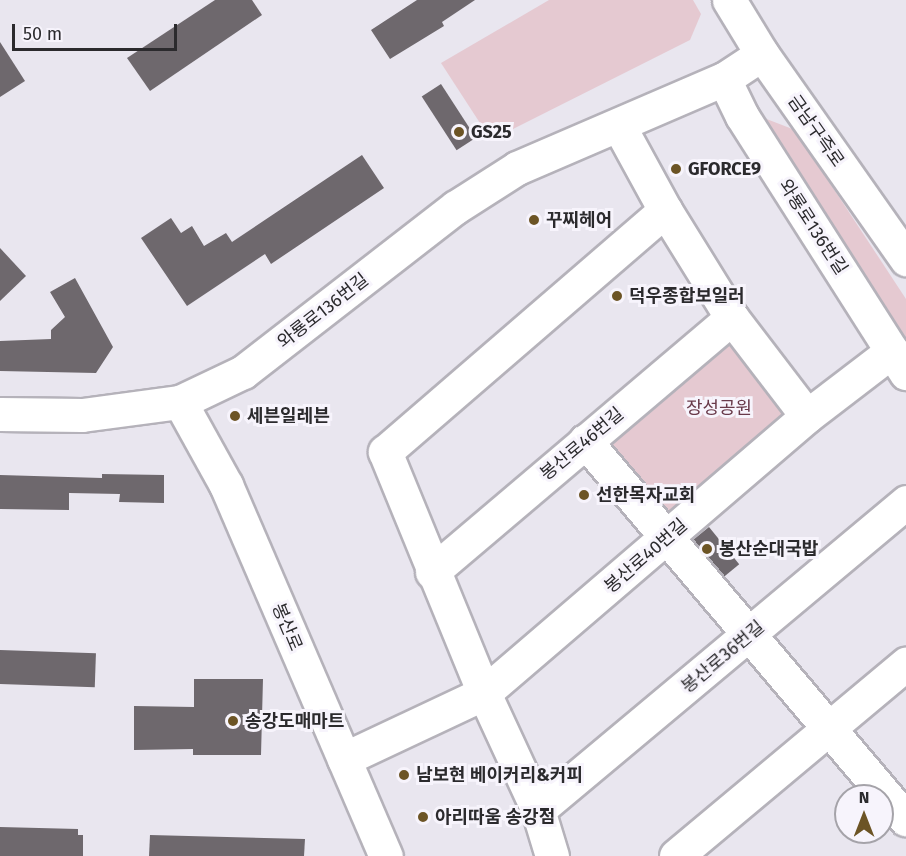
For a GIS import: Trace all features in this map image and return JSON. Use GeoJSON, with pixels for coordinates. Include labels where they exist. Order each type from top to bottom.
{"type":"FeatureCollection","features":[{"type":"Feature","properties":{"kind":"street","name":"금남구즉로"},"geometry":{"type":"LineString","coordinates":[[729,0],[762,54],[906,259]]}},
{"type":"Feature","properties":{"kind":"street","name":"와룡로136번길"},"geometry":{"type":"LineString","coordinates":[[0,414],[82,415],[180,402],[243,372],[456,207],[516,168],[724,80],[762,54]]}},
{"type":"Feature","properties":{"kind":"street","name":"와룡로136번길"},"geometry":{"type":"LineString","coordinates":[[724,80],[742,117],[899,362]]}},
{"type":"Feature","properties":{"kind":"street"},"geometry":{"type":"LineString","coordinates":[[619,126],[665,210],[732,318],[807,416]]}},
{"type":"Feature","properties":{"kind":"street"},"geometry":{"type":"LineString","coordinates":[[552,856],[538,810],[432,572],[385,452],[665,210]]}},
{"type":"Feature","properties":{"kind":"street","name":"봉산로46번길"},"geometry":{"type":"LineString","coordinates":[[432,572],[732,318]]}},
{"type":"Feature","properties":{"kind":"street","name":"봉산로40번길"},"geometry":{"type":"LineString","coordinates":[[344,759],[484,693],[807,416],[899,362]]}},
{"type":"Feature","properties":{"kind":"street","name":"봉산로"},"geometry":{"type":"LineString","coordinates":[[180,402],[226,485],[386,856]]}},
{"type":"Feature","properties":{"kind":"street"},"geometry":{"type":"LineString","coordinates":[[585,441],[668,537],[749,637],[906,819]]}},
{"type":"Feature","properties":{"kind":"street","name":"봉산로36번길"},"geometry":{"type":"LineString","coordinates":[[538,810],[749,637],[906,502]]}},
{"type":"Feature","properties":{"kind":"street"},"geometry":{"type":"LineString","coordinates":[[676,856],[906,664]]}},
{"type":"Feature","properties":{"kind":"green space"},"geometry":{"type":"Polygon","coordinates":[[[549,0],[693,0],[701,14],[690,40],[491,140],[441,63],[549,0]]]}},
{"type":"Feature","properties":{"kind":"green space"},"geometry":{"type":"Polygon","coordinates":[[[756,115],[795,130],[906,299],[906,350],[756,115]]]}},
{"type":"Feature","properties":{"kind":"green space","name":"장성공원"},"geometry":{"type":"Polygon","coordinates":[[[725,334],[791,407],[785,419],[669,520],[605,440],[725,334]]]}},
{"type":"Feature","properties":{"kind":"building"},"geometry":{"type":"Polygon","coordinates":[[[215,0],[252,0],[262,15],[150,91],[127,58],[215,0]]]}},
{"type":"Feature","properties":{"kind":"building"},"geometry":{"type":"Polygon","coordinates":[[[417,0],[475,0],[442,22],[444,26],[390,59],[371,30],[417,0]]]}},
{"type":"Feature","properties":{"kind":"building"},"geometry":{"type":"Polygon","coordinates":[[[0,42],[25,81],[0,97],[0,42]]]}},
{"type":"Feature","properties":{"kind":"building"},"geometry":{"type":"Polygon","coordinates":[[[441,84],[476,138],[457,150],[422,97],[441,84]]]}},
{"type":"Feature","properties":{"kind":"building"},"geometry":{"type":"Polygon","coordinates":[[[362,155],[384,188],[271,264],[265,254],[187,306],[141,238],[171,218],[181,233],[192,226],[204,246],[226,233],[232,242],[362,155]]]}},
{"type":"Feature","properties":{"kind":"building"},"geometry":{"type":"Polygon","coordinates":[[[0,248],[26,276],[0,301],[0,248]]]}},
{"type":"Feature","properties":{"kind":"building"},"geometry":{"type":"Polygon","coordinates":[[[75,278],[113,347],[96,373],[0,371],[0,341],[51,339],[51,330],[65,317],[50,292],[75,278]]]}},
{"type":"Feature","properties":{"kind":"building"},"geometry":{"type":"Polygon","coordinates":[[[102,474],[164,475],[164,503],[119,502],[120,494],[69,493],[69,510],[0,509],[0,475],[102,478],[102,474]]]}},
{"type":"Feature","properties":{"kind":"building"},"geometry":{"type":"Polygon","coordinates":[[[709,527],[739,564],[724,577],[693,540],[709,527]]]}},
{"type":"Feature","properties":{"kind":"building"},"geometry":{"type":"Polygon","coordinates":[[[0,650],[96,653],[95,687],[0,684],[0,650]]]}},
{"type":"Feature","properties":{"kind":"building"},"geometry":{"type":"Polygon","coordinates":[[[194,679],[263,679],[261,755],[193,755],[193,749],[134,750],[134,706],[194,707],[194,679]]]}},
{"type":"Feature","properties":{"kind":"building"},"geometry":{"type":"Polygon","coordinates":[[[0,827],[78,829],[78,835],[83,835],[83,856],[0,856],[0,827]]]}},
{"type":"Feature","properties":{"kind":"building"},"geometry":{"type":"Polygon","coordinates":[[[150,835],[305,839],[304,856],[149,856],[150,835]]]}},
{"type":"Feature","properties":{"kind":"place","name":"GS25"},"geometry":{"type":"Point","coordinates":[459,132]}},
{"type":"Feature","properties":{"kind":"place","name":"GFORCE9"},"geometry":{"type":"Point","coordinates":[676,169]}},
{"type":"Feature","properties":{"kind":"place","name":"꾸찌헤어"},"geometry":{"type":"Point","coordinates":[534,220]}},
{"type":"Feature","properties":{"kind":"place","name":"덕우종합보일러"},"geometry":{"type":"Point","coordinates":[617,296]}},
{"type":"Feature","properties":{"kind":"place","name":"세븐일레븐"},"geometry":{"type":"Point","coordinates":[235,416]}},
{"type":"Feature","properties":{"kind":"place","name":"선한목자교회"},"geometry":{"type":"Point","coordinates":[584,495]}},
{"type":"Feature","properties":{"kind":"place","name":"봉산순대국밥"},"geometry":{"type":"Point","coordinates":[707,549]}},
{"type":"Feature","properties":{"kind":"place","name":"송강도매마트"},"geometry":{"type":"Point","coordinates":[233,721]}},
{"type":"Feature","properties":{"kind":"place","name":"남보현 베이커리&커피"},"geometry":{"type":"Point","coordinates":[404,775]}},
{"type":"Feature","properties":{"kind":"place","name":"아리따움 송강점"},"geometry":{"type":"Point","coordinates":[423,817]}}]}
